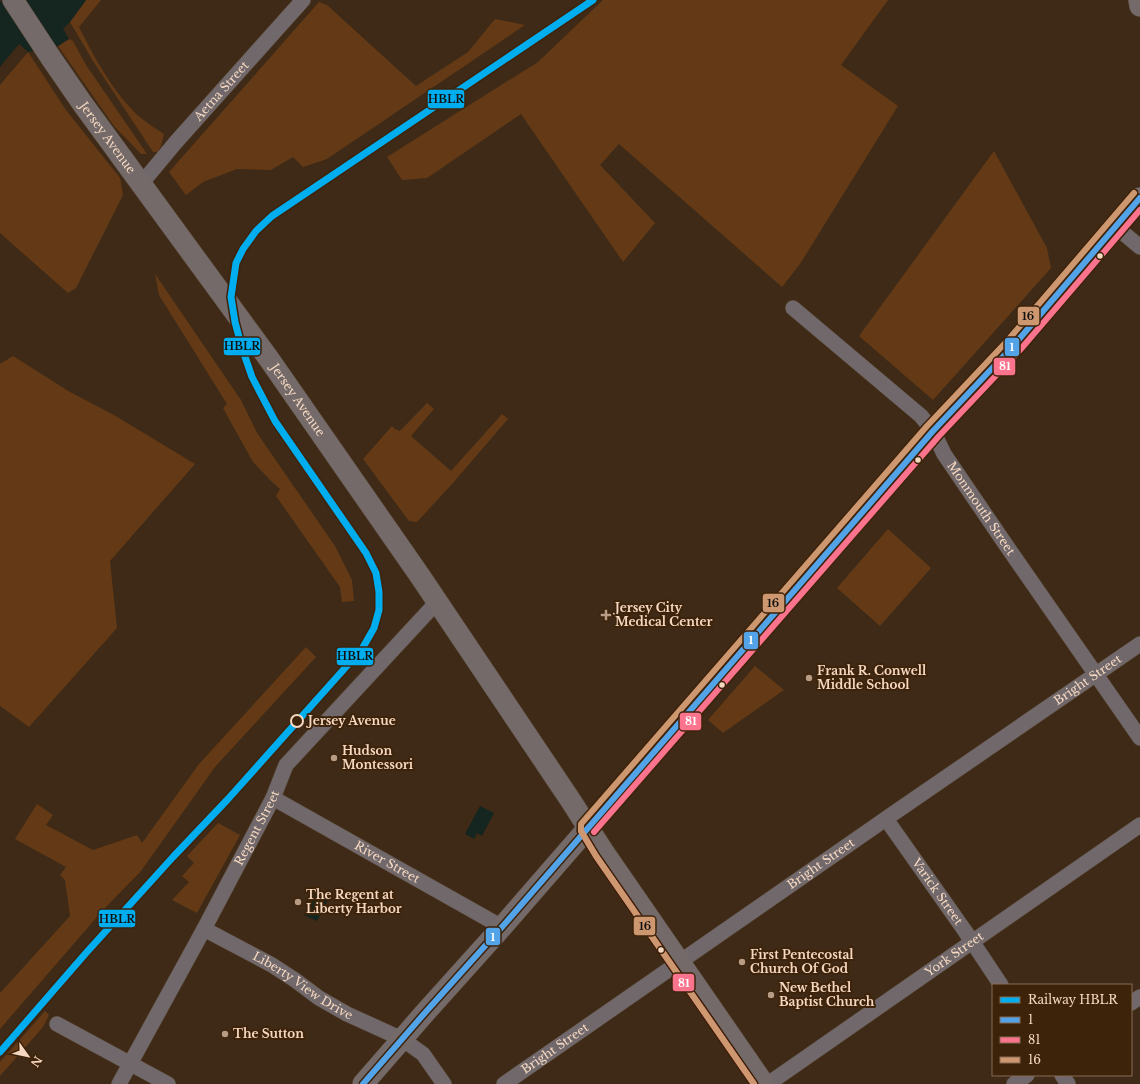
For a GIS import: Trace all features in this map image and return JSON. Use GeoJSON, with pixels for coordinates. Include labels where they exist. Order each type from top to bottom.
{"type":"FeatureCollection","features":[{"type":"Feature","properties":{"kind":"street","name":"Jersey Avenue"},"geometry":{"type":"LineString","coordinates":[[13,0],[82,103],[269,359],[437,602],[604,852],[764,1084]]}},
{"type":"Feature","properties":{"kind":"street","name":"Aetna Street"},"geometry":{"type":"LineString","coordinates":[[141,184],[176,142],[303,0]]}},
{"type":"Feature","properties":{"kind":"street"},"geometry":{"type":"LineString","coordinates":[[1139,0],[1140,6]]}},
{"type":"Feature","properties":{"kind":"street"},"geometry":{"type":"LineString","coordinates":[[363,1084],[423,1014],[502,927],[933,431],[1014,344],[1140,198]]}},
{"type":"Feature","properties":{"kind":"street"},"geometry":{"type":"LineString","coordinates":[[1115,226],[1140,247]]}},
{"type":"Feature","properties":{"kind":"street","name":"Monmouth Street"},"geometry":{"type":"LineString","coordinates":[[793,308],[921,416],[933,431],[944,454],[1140,738]]}},
{"type":"Feature","properties":{"kind":"street","name":"Regent Street"},"geometry":{"type":"LineString","coordinates":[[119,1084],[204,929],[273,798],[286,766],[437,602]]}},
{"type":"Feature","properties":{"kind":"street","name":"Bright Street"},"geometry":{"type":"LineString","coordinates":[[504,1084],[1140,644]]}},
{"type":"Feature","properties":{"kind":"street","name":"River Street"},"geometry":{"type":"LineString","coordinates":[[273,798],[502,927]]}},
{"type":"Feature","properties":{"kind":"street","name":"Varick Street"},"geometry":{"type":"LineString","coordinates":[[886,819],[1000,984]]}},
{"type":"Feature","properties":{"kind":"street","name":"York Street"},"geometry":{"type":"LineString","coordinates":[[768,1084],[1140,825]]}},
{"type":"Feature","properties":{"kind":"street","name":"Liberty View Drive"},"geometry":{"type":"LineString","coordinates":[[204,929],[272,966],[319,998],[346,1014],[402,1039],[423,1054],[444,1084]]}},
{"type":"Feature","properties":{"kind":"street"},"geometry":{"type":"LineString","coordinates":[[57,1024],[168,1084]]}},
{"type":"Feature","properties":{"kind":"street"},"geometry":{"type":"LineString","coordinates":[[1014,1084],[1026,1076]]}},
{"type":"Feature","properties":{"kind":"shaded area"},"geometry":{"type":"Polygon","coordinates":[[[3,0],[86,0],[63,29],[69,39],[58,46],[28,52],[19,45],[0,67],[0,2],[3,0]]]}},
{"type":"Feature","properties":{"kind":"shaded area"},"geometry":{"type":"Polygon","coordinates":[[[86,0],[101,0],[79,27],[98,63],[122,99],[141,118],[164,134],[158,152],[153,152],[93,61],[70,22],[86,0]]]}},
{"type":"Feature","properties":{"kind":"shaded area"},"geometry":{"type":"Polygon","coordinates":[[[603,0],[888,0],[841,65],[898,106],[800,264],[782,287],[619,144],[600,165],[655,223],[623,262],[521,114],[427,178],[402,180],[387,157],[538,62],[603,0]]]}},
{"type":"Feature","properties":{"kind":"shaded area"},"geometry":{"type":"Polygon","coordinates":[[[319,2],[327,5],[416,86],[468,52],[495,19],[525,25],[327,159],[303,167],[293,157],[271,170],[237,169],[203,182],[186,195],[169,172],[319,2]]]}},
{"type":"Feature","properties":{"kind":"shaded area"},"geometry":{"type":"Polygon","coordinates":[[[69,39],[73,41],[86,65],[147,154],[141,154],[114,126],[58,46],[69,39]]]}},
{"type":"Feature","properties":{"kind":"shaded area"},"geometry":{"type":"Polygon","coordinates":[[[28,52],[66,110],[120,178],[123,195],[76,288],[68,293],[0,233],[0,85],[28,52]]]}},
{"type":"Feature","properties":{"kind":"shaded area"},"geometry":{"type":"Polygon","coordinates":[[[994,151],[1047,248],[1051,268],[933,400],[859,336],[994,151]]]}},
{"type":"Feature","properties":{"kind":"shaded area"},"geometry":{"type":"Polygon","coordinates":[[[155,274],[241,400],[257,433],[335,546],[352,580],[354,601],[342,602],[340,587],[276,496],[280,489],[253,462],[223,408],[227,404],[159,295],[155,274]]]}},
{"type":"Feature","properties":{"kind":"shaded area"},"geometry":{"type":"Polygon","coordinates":[[[13,356],[70,392],[114,415],[195,464],[110,561],[117,628],[29,727],[0,706],[0,364],[13,356]]]}},
{"type":"Feature","properties":{"kind":"shaded area"},"geometry":{"type":"Polygon","coordinates":[[[427,403],[434,409],[411,436],[451,471],[502,414],[508,419],[417,522],[409,521],[363,459],[392,426],[400,431],[427,403]]]}},
{"type":"Feature","properties":{"kind":"shaded area"},"geometry":{"type":"Polygon","coordinates":[[[888,529],[931,568],[880,626],[837,588],[888,529]]]}},
{"type":"Feature","properties":{"kind":"shaded area"},"geometry":{"type":"Polygon","coordinates":[[[306,647],[316,657],[215,767],[141,871],[103,910],[0,1029],[0,993],[70,916],[65,880],[60,875],[66,867],[15,839],[37,804],[53,815],[46,825],[93,850],[137,835],[142,843],[199,764],[306,647]]]}},
{"type":"Feature","properties":{"kind":"shaded area"},"geometry":{"type":"Polygon","coordinates":[[[755,666],[784,690],[723,733],[708,720],[755,666]]]}},
{"type":"Feature","properties":{"kind":"shaded area"},"geometry":{"type":"Polygon","coordinates":[[[480,806],[494,813],[482,836],[477,833],[474,839],[465,834],[480,806]]]}},
{"type":"Feature","properties":{"kind":"shaded area"},"geometry":{"type":"Polygon","coordinates":[[[218,823],[240,835],[197,913],[172,900],[189,882],[182,876],[194,863],[187,856],[218,823]]]}},
{"type":"Feature","properties":{"kind":"shaded area"},"geometry":{"type":"Polygon","coordinates":[[[317,889],[330,896],[317,921],[304,915],[317,889]]]}},
{"type":"Feature","properties":{"kind":"shaded area"},"geometry":{"type":"Polygon","coordinates":[[[45,1011],[49,1015],[43,1027],[0,1076],[0,1062],[45,1011]]]}},
{"type":"Feature","properties":{"kind":"pier"},"geometry":{"type":"Polygon","coordinates":[[[19,44],[28,52],[27,54],[19,47],[0,69],[0,67],[19,44]]]}},
{"type":"Feature","properties":{"kind":"rail line","name":"HBLR"},"geometry":{"type":"LineString","coordinates":[[0,1052],[86,953],[228,799],[362,649],[374,628],[379,610],[379,592],[376,573],[366,553],[275,421],[252,377],[235,322],[231,297],[236,263],[243,249],[256,231],[272,216],[593,0]]}},
{"type":"Feature","properties":{"kind":"transit line","name":"16"},"geometry":{"type":"LineString","coordinates":[[754,1084],[596,856],[581,831],[581,824],[927,426],[1008,340],[1134,193]]}},
{"type":"Feature","properties":{"kind":"transit line","name":"1"},"geometry":{"type":"LineString","coordinates":[[363,1084],[502,927],[933,431],[1014,345],[1140,198]]}},
{"type":"Feature","properties":{"kind":"transit line","name":"81"},"geometry":{"type":"LineString","coordinates":[[594,832],[939,436],[1020,350],[1140,210]]}},
{"type":"Feature","properties":{"kind":"transit line","name":"81"},"geometry":{"type":"LineString","coordinates":[[581,831],[596,856],[754,1084]]}},
{"type":"Feature","properties":{"kind":"place","name":"Jersey City Medical Center"},"geometry":{"type":"Point","coordinates":[606,615]}},
{"type":"Feature","properties":{"kind":"place","name":"Frank R. Conwell Middle School"},"geometry":{"type":"Point","coordinates":[809,678]}},
{"type":"Feature","properties":{"kind":"place","name":"Jersey Avenue"},"geometry":{"type":"Point","coordinates":[297,721]}},
{"type":"Feature","properties":{"kind":"place","name":"Hudson Montessori"},"geometry":{"type":"Point","coordinates":[334,758]}},
{"type":"Feature","properties":{"kind":"place","name":"The Regent at Liberty Harbor"},"geometry":{"type":"Point","coordinates":[298,902]}},
{"type":"Feature","properties":{"kind":"place","name":"First Pentecostal Church Of God"},"geometry":{"type":"Point","coordinates":[742,962]}},
{"type":"Feature","properties":{"kind":"place","name":"New Bethel Baptist Church"},"geometry":{"type":"Point","coordinates":[771,995]}},
{"type":"Feature","properties":{"kind":"place","name":"The Sutton"},"geometry":{"type":"Point","coordinates":[225,1034]}}]}
